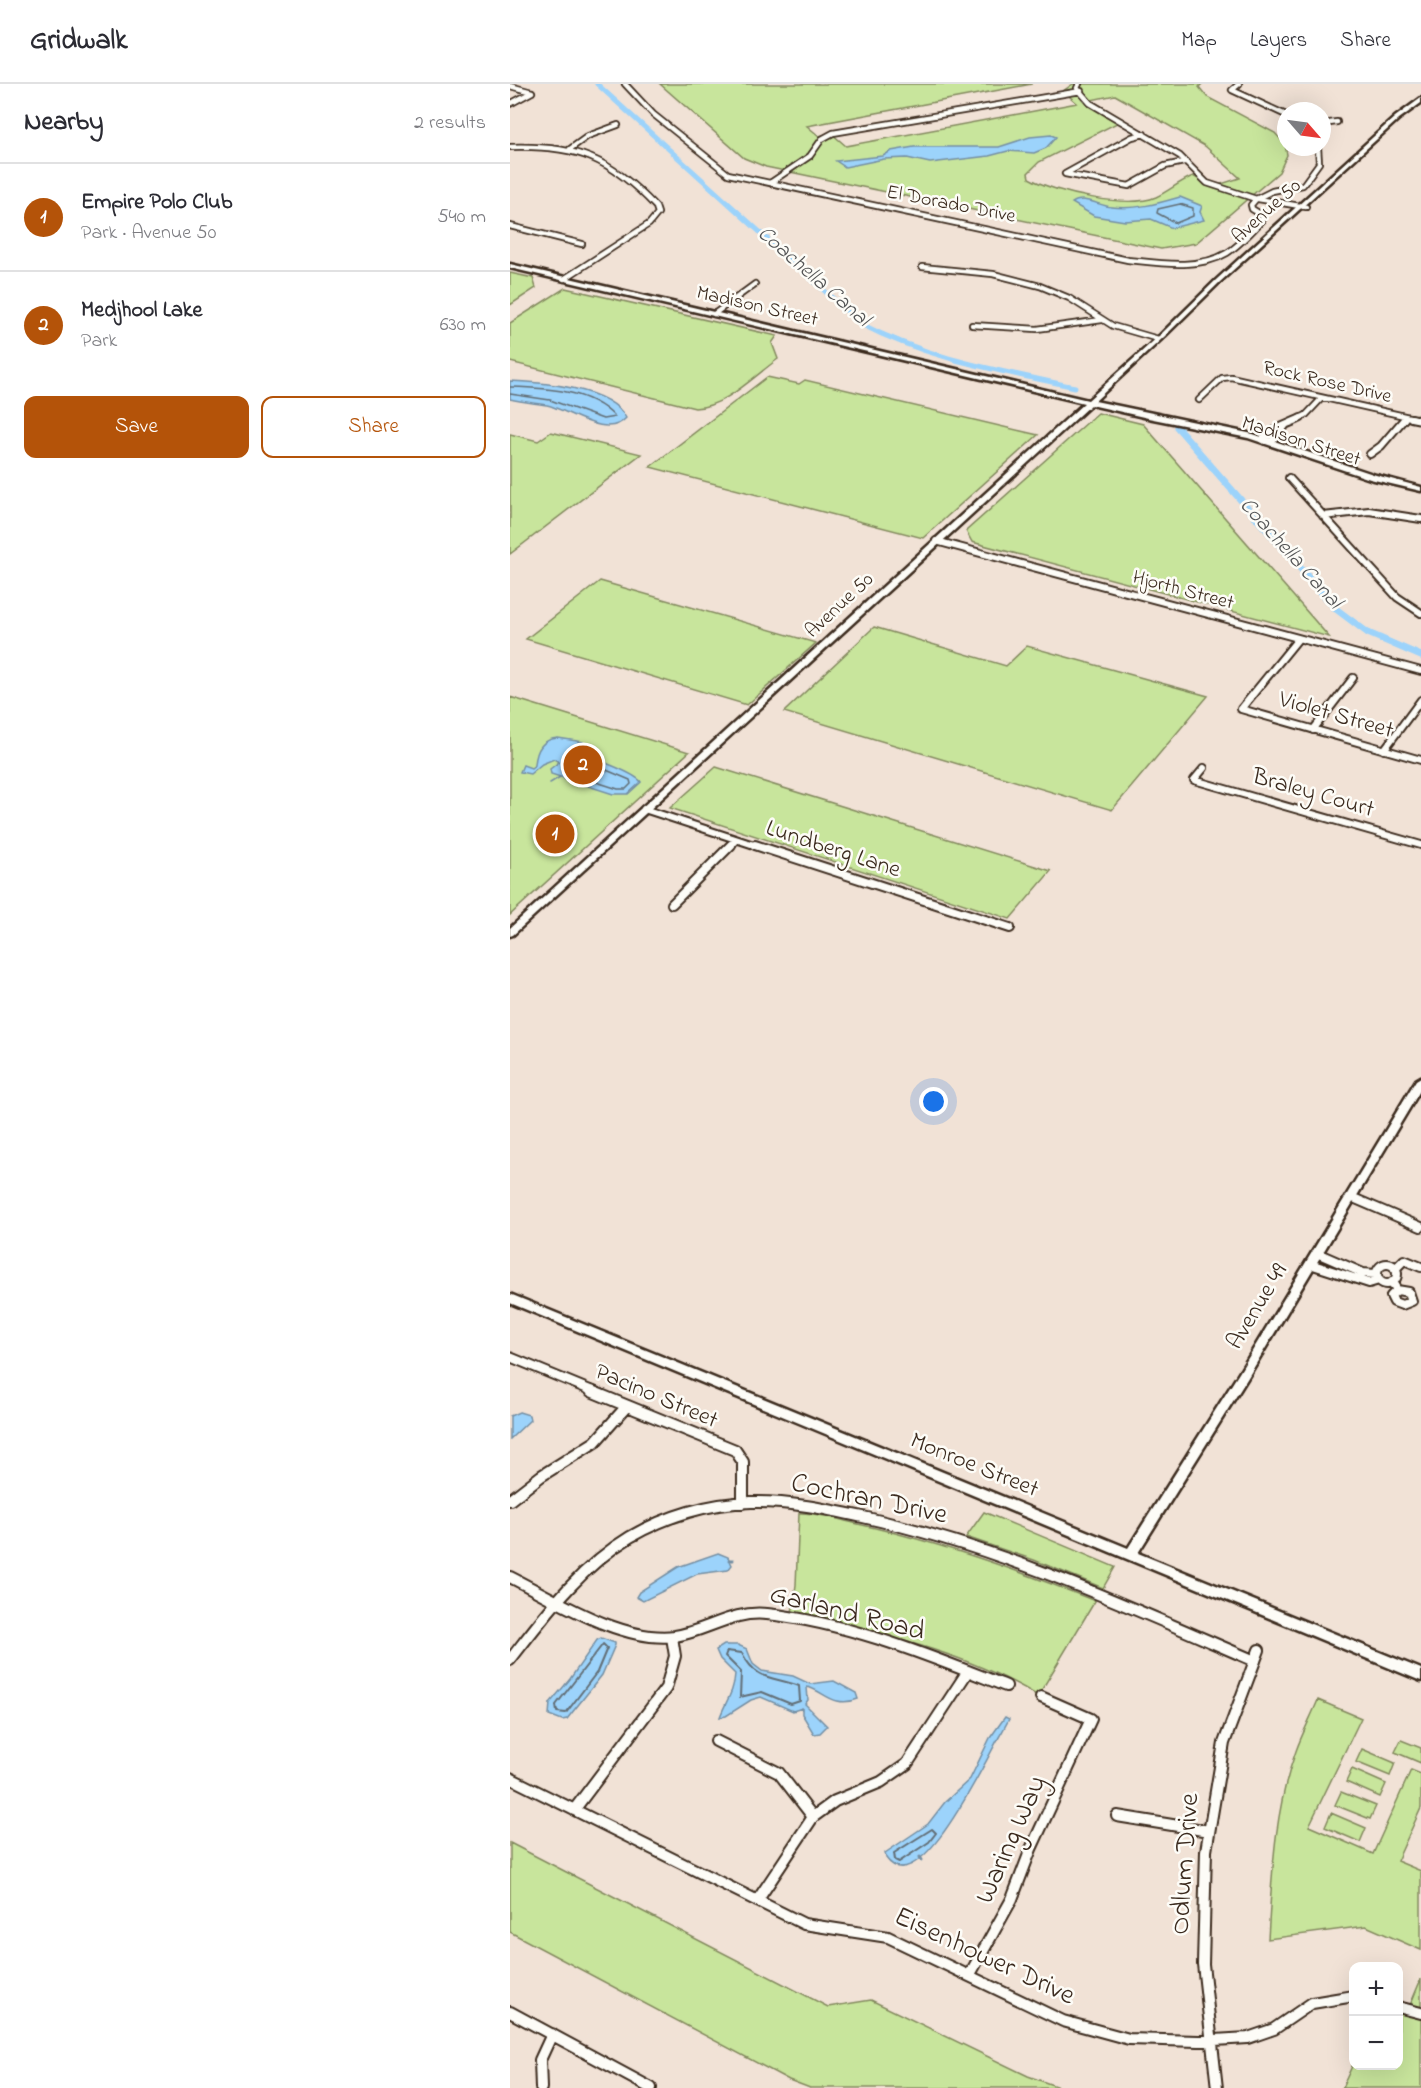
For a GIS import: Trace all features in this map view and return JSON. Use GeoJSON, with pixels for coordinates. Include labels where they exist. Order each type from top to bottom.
{"type":"FeatureCollection","features":[{"type":"Feature","properties":{"kind":"main road","name":"Avenue 50"},"geometry":{"type":"LineString","coordinates":[[510,933],[1421,100]]}},
{"type":"Feature","properties":{"kind":"main road","name":"Madison Street"},"geometry":{"type":"LineString","coordinates":[[510,266],[1090,402],[1266,440],[1373,477],[1421,489]]}},
{"type":"Feature","properties":{"kind":"main road","name":"Madison Street"},"geometry":{"type":"LineString","coordinates":[[1172,419],[1294,455],[1374,483],[1421,494]]}},
{"type":"Feature","properties":{"kind":"main road","name":"Avenue 49"},"geometry":{"type":"LineString","coordinates":[[1130,1555],[1244,1376],[1420,1083]]}},
{"type":"Feature","properties":{"kind":"main road","name":"Monroe Street"},"geometry":{"type":"LineString","coordinates":[[510,1298],[1421,1675]]}},
{"type":"Feature","properties":{"kind":"street","name":"El Dorado Drive"},"geometry":{"type":"LineString","coordinates":[[625,84],[631,93],[706,156],[718,170],[964,224],[1001,229],[1097,253],[1162,264],[1199,261],[1228,252],[1263,221],[1262,215],[1252,209],[1251,204],[1257,198]]}},
{"type":"Feature","properties":{"kind":"street"},"geometry":{"type":"LineString","coordinates":[[1079,84],[1077,88],[1090,103],[1180,156],[1207,183],[1276,205],[1302,208]]}},
{"type":"Feature","properties":{"kind":"street"},"geometry":{"type":"LineString","coordinates":[[770,183],[808,157],[822,139],[833,134],[1081,91],[1086,84]]}},
{"type":"Feature","properties":{"kind":"street"},"geometry":{"type":"LineString","coordinates":[[1239,84],[1232,90],[1277,112]]}},
{"type":"Feature","properties":{"kind":"street"},"geometry":{"type":"LineString","coordinates":[[510,86],[532,92],[510,104]]}},
{"type":"Feature","properties":{"kind":"street"},"geometry":{"type":"LineString","coordinates":[[1331,123],[1337,122]]}},
{"type":"Feature","properties":{"kind":"street"},"geometry":{"type":"LineString","coordinates":[[570,149],[588,136],[618,125]]}},
{"type":"Feature","properties":{"kind":"street"},"geometry":{"type":"LineString","coordinates":[[1144,134],[1132,137],[1065,172],[1068,176],[1129,186],[1166,166],[1184,162]]}},
{"type":"Feature","properties":{"kind":"street"},"geometry":{"type":"LineString","coordinates":[[510,147],[570,149],[590,154],[615,166],[650,200],[658,213],[649,224],[564,279]]}},
{"type":"Feature","properties":{"kind":"street"},"geometry":{"type":"LineString","coordinates":[[1257,198],[1272,191],[1303,185],[1319,163],[1321,156]]}},
{"type":"Feature","properties":{"kind":"street"},"geometry":{"type":"LineString","coordinates":[[510,226],[582,244]]}},
{"type":"Feature","properties":{"kind":"street"},"geometry":{"type":"LineString","coordinates":[[922,267],[977,272],[1029,283],[1069,298],[1122,330],[1158,339]]}},
{"type":"Feature","properties":{"kind":"street"},"geometry":{"type":"LineString","coordinates":[[714,314],[755,284]]}},
{"type":"Feature","properties":{"kind":"street"},"geometry":{"type":"LineString","coordinates":[[972,325],[996,329],[1043,330],[1102,320]]}},
{"type":"Feature","properties":{"kind":"street","name":"Rock Rose Drive"},"geometry":{"type":"LineString","coordinates":[[1199,400],[1227,377],[1421,420]]}},
{"type":"Feature","properties":{"kind":"street"},"geometry":{"type":"LineString","coordinates":[[1285,426],[1285,429],[1273,440],[1266,440],[1264,437],[1276,427],[1285,426],[1306,415],[1322,398]]}},
{"type":"Feature","properties":{"kind":"street"},"geometry":{"type":"LineString","coordinates":[[1370,454],[1381,446],[1406,417]]}},
{"type":"Feature","properties":{"kind":"street"},"geometry":{"type":"LineString","coordinates":[[1270,432],[1279,435]]}},
{"type":"Feature","properties":{"kind":"street"},"geometry":{"type":"LineString","coordinates":[[1289,478],[1397,597],[1421,613]]}},
{"type":"Feature","properties":{"kind":"street"},"geometry":{"type":"LineString","coordinates":[[1323,516],[1369,511],[1421,519]]}},
{"type":"Feature","properties":{"kind":"street","name":"Hjorth Street"},"geometry":{"type":"LineString","coordinates":[[936,542],[1421,671]]}},
{"type":"Feature","properties":{"kind":"street","name":"Violet Street"},"geometry":{"type":"LineString","coordinates":[[1298,639],[1241,709],[1421,760]]}},
{"type":"Feature","properties":{"kind":"street"},"geometry":{"type":"LineString","coordinates":[[1313,730],[1353,678]]}},
{"type":"Feature","properties":{"kind":"street"},"geometry":{"type":"LineString","coordinates":[[1384,750],[1421,700]]}},
{"type":"Feature","properties":{"kind":"street","name":"Braley Court"},"geometry":{"type":"LineString","coordinates":[[1204,768],[1194,780],[1421,845]]}},
{"type":"Feature","properties":{"kind":"street","name":"Lundberg Lane"},"geometry":{"type":"LineString","coordinates":[[644,809],[1010,928]]}},
{"type":"Feature","properties":{"kind":"street"},"geometry":{"type":"LineString","coordinates":[[672,904],[736,840]]}},
{"type":"Feature","properties":{"kind":"street"},"geometry":{"type":"LineString","coordinates":[[1351,1197],[1421,1227]]}},
{"type":"Feature","properties":{"kind":"street"},"geometry":{"type":"LineString","coordinates":[[1313,1258],[1369,1283],[1377,1277],[1382,1266],[1395,1269],[1399,1275],[1395,1286],[1377,1277]]}},
{"type":"Feature","properties":{"kind":"street"},"geometry":{"type":"LineString","coordinates":[[1395,1269],[1404,1260],[1421,1267]]}},
{"type":"Feature","properties":{"kind":"street","name":"Pacino Street"},"geometry":{"type":"LineString","coordinates":[[510,1357],[739,1453],[743,1462],[743,1503]]}},
{"type":"Feature","properties":{"kind":"street"},"geometry":{"type":"LineString","coordinates":[[510,1500],[541,1476],[595,1442],[627,1406]]}},
{"type":"Feature","properties":{"kind":"street","name":"Cochran Drive"},"geometry":{"type":"LineString","coordinates":[[510,1660],[590,1566],[632,1536],[685,1514],[743,1503],[788,1504],[831,1510],[962,1543],[1056,1576],[1254,1660]]}},
{"type":"Feature","properties":{"kind":"street","name":"Garland Road"},"geometry":{"type":"LineString","coordinates":[[510,1577],[630,1632],[672,1637],[699,1629],[726,1617],[747,1613],[769,1614],[897,1646],[1006,1686]]}},
{"type":"Feature","properties":{"kind":"street"},"geometry":{"type":"LineString","coordinates":[[574,1810],[666,1688],[675,1656],[672,1637]]}},
{"type":"Feature","properties":{"kind":"street","name":"Odlum Drive"},"geometry":{"type":"LineString","coordinates":[[1216,2088],[1210,2041],[1203,1932],[1209,1831],[1224,1743],[1259,1650]]}},
{"type":"Feature","properties":{"kind":"street"},"geometry":{"type":"LineString","coordinates":[[758,1901],[813,1816],[835,1801],[881,1782],[907,1764],[968,1671]]}},
{"type":"Feature","properties":{"kind":"street","name":"Waring Way"},"geometry":{"type":"LineString","coordinates":[[969,1976],[1012,1899],[1034,1844],[1091,1719],[1041,1697]]}},
{"type":"Feature","properties":{"kind":"street"},"geometry":{"type":"LineString","coordinates":[[716,1742],[778,1773],[813,1816]]}},
{"type":"Feature","properties":{"kind":"street","name":"Eisenhower Drive"},"geometry":{"type":"LineString","coordinates":[[510,1778],[817,1928],[861,1931],[888,1937],[1063,2021],[1108,2035],[1150,2041],[1210,2041],[1262,2035],[1312,2003],[1349,1997]]}},
{"type":"Feature","properties":{"kind":"street"},"geometry":{"type":"LineString","coordinates":[[1117,1816],[1209,1831]]}},
{"type":"Feature","properties":{"kind":"street"},"geometry":{"type":"LineString","coordinates":[[1403,2008],[1421,2013]]}},
{"type":"Feature","properties":{"kind":"street"},"geometry":{"type":"LineString","coordinates":[[510,2012],[651,2088]]}},
{"type":"Feature","properties":{"kind":"street"},"geometry":{"type":"LineString","coordinates":[[541,2088],[538,2062],[542,2048],[552,2034]]}},
{"type":"Feature","properties":{"kind":"green space"},"geometry":{"type":"Polygon","coordinates":[[[660,84],[1032,84],[807,126],[819,136],[831,133],[846,146],[1077,103],[1063,91],[1073,84],[1202,84],[1199,87],[1207,97],[1275,133],[1277,135],[1277,156],[1287,156],[1279,172],[1196,243],[1161,249],[766,167],[744,158],[660,84]],[[1115,95],[1091,100],[1123,120],[1039,162],[1028,173],[1029,178],[1041,184],[1073,194],[1128,201],[1156,197],[1193,176],[1212,187],[1240,178],[1205,146],[1115,95]]]}},
{"type":"Feature","properties":{"kind":"green space"},"geometry":{"type":"Polygon","coordinates":[[[510,273],[533,278],[536,288],[510,305],[510,273]]]}},
{"type":"Feature","properties":{"kind":"green space"},"geometry":{"type":"Polygon","coordinates":[[[565,288],[777,336],[772,343],[778,359],[728,397],[695,408],[510,362],[510,323],[565,288]]]}},
{"type":"Feature","properties":{"kind":"green space"},"geometry":{"type":"Polygon","coordinates":[[[767,377],[799,384],[805,380],[1038,435],[923,538],[650,467],[767,377]]]}},
{"type":"Feature","properties":{"kind":"green space"},"geometry":{"type":"Polygon","coordinates":[[[1098,413],[1143,424],[1329,637],[972,542],[966,531],[1098,413]]]}},
{"type":"Feature","properties":{"kind":"green space"},"geometry":{"type":"Polygon","coordinates":[[[551,432],[641,454],[510,554],[510,434],[538,441],[551,432]]]}},
{"type":"Feature","properties":{"kind":"green space"},"geometry":{"type":"Polygon","coordinates":[[[600,581],[816,643],[747,705],[526,639],[600,581]]]}},
{"type":"Feature","properties":{"kind":"green space"},"geometry":{"type":"Polygon","coordinates":[[[874,627],[1006,666],[1027,646],[1208,696],[1112,810],[784,712],[874,627]]]}},
{"type":"Feature","properties":{"kind":"green space"},"geometry":{"type":"Polygon","coordinates":[[[510,697],[689,752],[510,915],[510,697]]]}},
{"type":"Feature","properties":{"kind":"green space"},"geometry":{"type":"Polygon","coordinates":[[[716,767],[1051,871],[1010,919],[670,808],[716,767]]]}},
{"type":"Feature","properties":{"kind":"green space"},"geometry":{"type":"Polygon","coordinates":[[[984,1512],[1115,1567],[1103,1588],[1034,1560],[966,1537],[984,1512]]]}},
{"type":"Feature","properties":{"kind":"green space"},"geometry":{"type":"Polygon","coordinates":[[[799,1513],[814,1514],[888,1531],[948,1548],[1037,1578],[1095,1601],[1038,1696],[1010,1680],[950,1655],[887,1636],[792,1613],[796,1585],[799,1513]]]}},
{"type":"Feature","properties":{"kind":"green space"},"geometry":{"type":"Polygon","coordinates":[[[1318,1700],[1361,1718],[1309,1826],[1373,1854],[1411,1770],[1421,1774],[1421,1808],[1397,1861],[1421,1871],[1421,1950],[1366,1926],[1268,1939],[1275,1844],[1283,1797],[1296,1751],[1318,1700]]]}},
{"type":"Feature","properties":{"kind":"green space"},"geometry":{"type":"Polygon","coordinates":[[[1401,1740],[1421,1748],[1421,1763],[1395,1752],[1401,1740]]]}},
{"type":"Feature","properties":{"kind":"green space"},"geometry":{"type":"Polygon","coordinates":[[[1362,1749],[1395,1763],[1390,1776],[1356,1762],[1362,1749]]]}},
{"type":"Feature","properties":{"kind":"green space"},"geometry":{"type":"Polygon","coordinates":[[[1352,1769],[1386,1784],[1380,1797],[1346,1782],[1352,1769]]]}},
{"type":"Feature","properties":{"kind":"green space"},"geometry":{"type":"Polygon","coordinates":[[[1341,1792],[1376,1806],[1370,1819],[1335,1805],[1341,1792]]]}},
{"type":"Feature","properties":{"kind":"green space"},"geometry":{"type":"Polygon","coordinates":[[[1331,1813],[1366,1828],[1360,1842],[1325,1827],[1331,1813]]]}},
{"type":"Feature","properties":{"kind":"green space"},"geometry":{"type":"Polygon","coordinates":[[[510,1843],[828,2007],[871,2000],[1028,2076],[1061,2088],[810,2088],[789,2080],[510,1932],[510,1843]]]}},
{"type":"Feature","properties":{"kind":"green space"},"geometry":{"type":"Polygon","coordinates":[[[1421,1979],[1421,2088],[1342,2088],[1350,2070],[1403,2070],[1403,2010],[1411,2003],[1421,1979]]]}},
{"type":"Feature","properties":{"kind":"water"},"geometry":{"type":"Polygon","coordinates":[[[1051,135],[1056,137],[1046,148],[1034,153],[1008,151],[989,156],[930,163],[907,158],[884,159],[845,167],[836,161],[883,156],[891,151],[914,147],[999,147],[1030,137],[1051,135]]]}},
{"type":"Feature","properties":{"kind":"water"},"geometry":{"type":"Polygon","coordinates":[[[1180,197],[1202,206],[1200,212],[1204,220],[1172,228],[1151,219],[1125,221],[1094,216],[1072,203],[1087,200],[1107,206],[1130,208],[1180,197]]]}},
{"type":"Feature","properties":{"kind":"water"},"geometry":{"type":"Polygon","coordinates":[[[510,381],[556,385],[590,393],[618,408],[626,418],[618,424],[598,425],[547,405],[510,399],[510,381]]]}},
{"type":"Feature","properties":{"kind":"water"},"geometry":{"type":"Polygon","coordinates":[[[558,738],[583,742],[585,756],[624,771],[641,782],[628,794],[613,794],[551,774],[550,769],[559,762],[554,759],[542,764],[530,774],[520,772],[523,765],[531,768],[535,765],[538,751],[544,743],[558,738]]]}},
{"type":"Feature","properties":{"kind":"water"},"geometry":{"type":"Polygon","coordinates":[[[519,1412],[529,1415],[530,1420],[510,1439],[510,1416],[519,1412]]]}},
{"type":"Feature","properties":{"kind":"water"},"geometry":{"type":"Polygon","coordinates":[[[718,1553],[728,1557],[732,1565],[728,1570],[697,1574],[643,1601],[636,1597],[639,1592],[678,1567],[718,1553]]]}},
{"type":"Feature","properties":{"kind":"water"},"geometry":{"type":"Polygon","coordinates":[[[601,1638],[615,1643],[602,1675],[567,1719],[562,1720],[549,1715],[550,1703],[597,1640],[601,1638]]]}},
{"type":"Feature","properties":{"kind":"water"},"geometry":{"type":"Polygon","coordinates":[[[724,1645],[738,1645],[747,1649],[753,1664],[762,1671],[793,1676],[810,1684],[834,1681],[856,1693],[858,1699],[842,1702],[807,1687],[808,1700],[805,1704],[827,1726],[820,1733],[814,1734],[802,1714],[802,1708],[793,1711],[761,1697],[720,1717],[731,1691],[735,1674],[720,1659],[716,1650],[724,1645]]]}},
{"type":"Feature","properties":{"kind":"water"},"geometry":{"type":"Polygon","coordinates":[[[1005,1717],[1009,1719],[969,1792],[934,1844],[917,1861],[900,1867],[886,1858],[885,1853],[928,1824],[945,1802],[970,1779],[990,1738],[1005,1717]]]}},
{"type":"Feature","properties":{"kind":"waterway","name":"Coachella Canal"},"geometry":{"type":"LineString","coordinates":[[597,84],[861,324],[912,346],[965,363],[1075,387]]}},
{"type":"Feature","properties":{"kind":"waterway","name":"Coachella Canal"},"geometry":{"type":"LineString","coordinates":[[1177,427],[1336,609],[1368,633],[1421,656]]}},
{"type":"Feature","properties":{"kind":"waterway"},"geometry":{"type":"LineString","coordinates":[[550,783],[560,777]]}},
{"type":"Feature","properties":{"kind":"place","name":"Medjhool Lake"},"geometry":{"type":"Point","coordinates":[583,765]}},
{"type":"Feature","properties":{"kind":"place","name":"Empire Polo Club"},"geometry":{"type":"Point","coordinates":[555,834]}}]}
